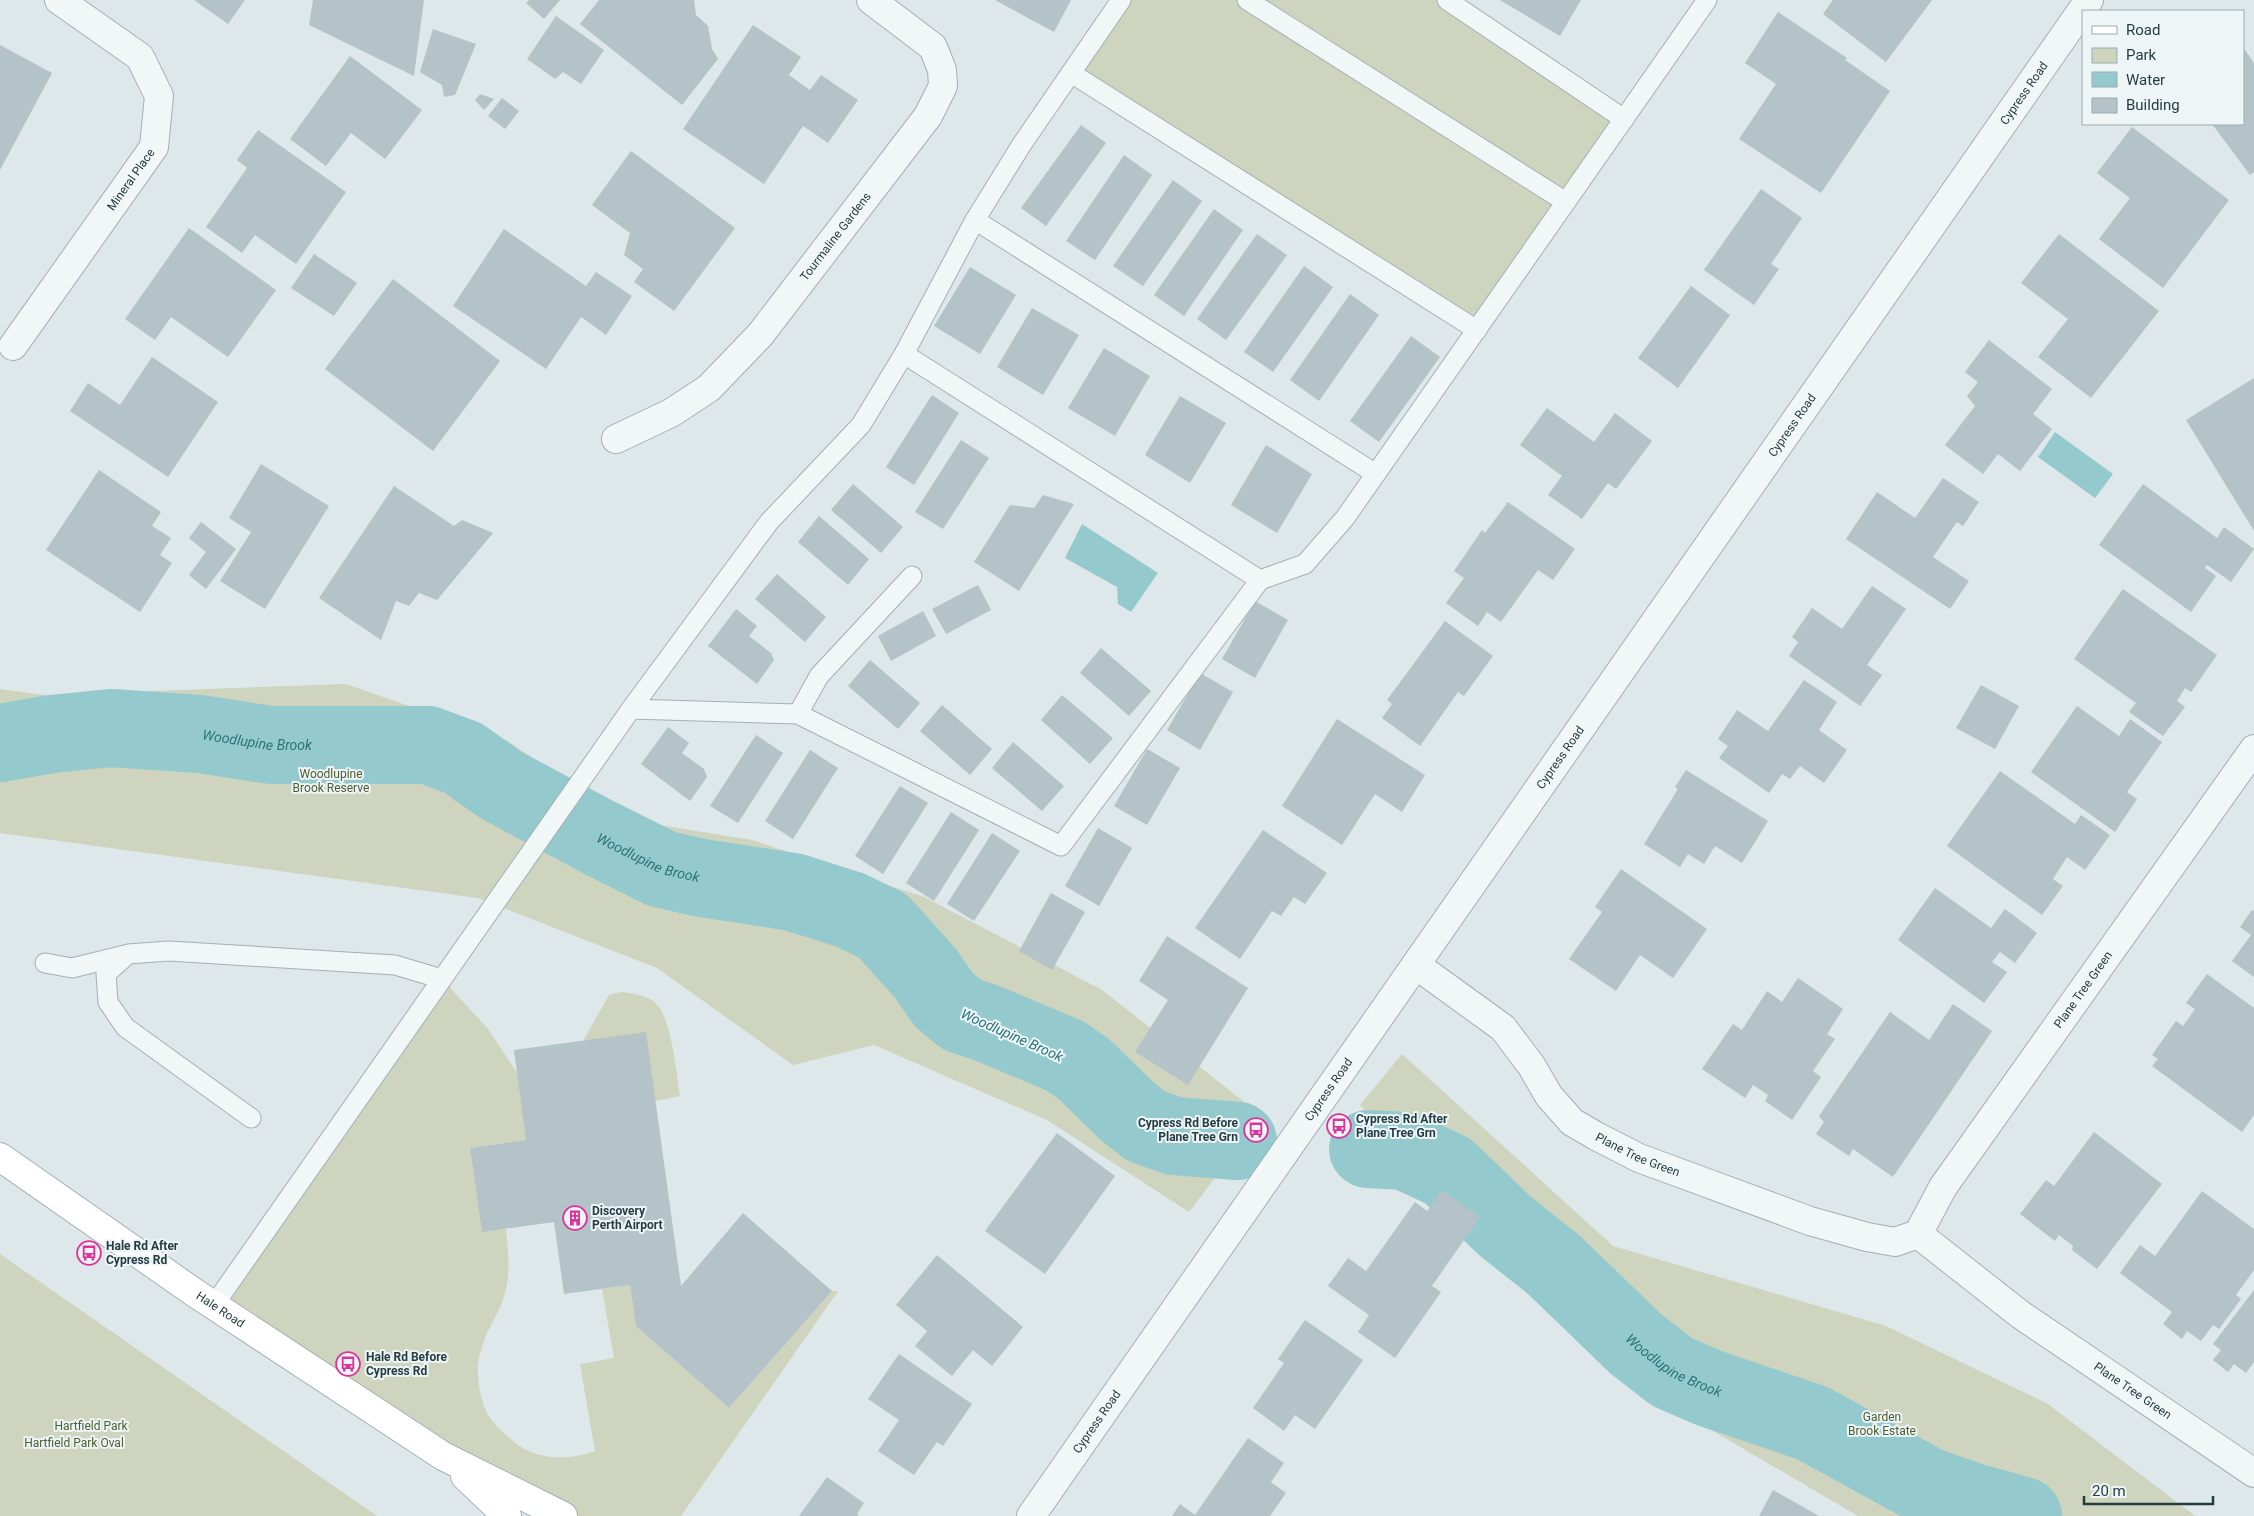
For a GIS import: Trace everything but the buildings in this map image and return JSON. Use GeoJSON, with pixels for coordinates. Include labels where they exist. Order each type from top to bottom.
{"type":"FeatureCollection","features":[{"type":"Feature","properties":{"kind":"main road","name":"Hale Road"},"geometry":{"type":"LineString","coordinates":[[0,1157],[214,1305],[444,1456],[564,1516]]}},
{"type":"Feature","properties":{"kind":"main road","name":"Hale Road"},"geometry":{"type":"LineString","coordinates":[[444,1456],[507,1516]]}},
{"type":"Feature","properties":{"kind":"street","name":"Mineral Place"},"geometry":{"type":"LineString","coordinates":[[13,346],[154,147],[159,96],[140,57],[59,0]]}},
{"type":"Feature","properties":{"kind":"street","name":"Tourmaline Gardens"},"geometry":{"type":"LineString","coordinates":[[616,439],[670,413],[709,388],[760,335],[928,116],[943,86],[942,70],[933,47],[872,0]]}},
{"type":"Feature","properties":{"kind":"street","name":"Cypress Road"},"geometry":{"type":"LineString","coordinates":[[1031,1516],[1650,626],[2089,0]]}},
{"type":"Feature","properties":{"kind":"street","name":"Plane Tree Green"},"geometry":{"type":"LineString","coordinates":[[1416,965],[1503,1028],[1530,1065],[1549,1096],[1560,1109],[1572,1122],[1596,1136],[1638,1158],[1810,1222],[1867,1238],[1895,1242],[1918,1234],[1943,1187],[2254,749]]}},
{"type":"Feature","properties":{"kind":"street","name":"Plane Tree Green"},"geometry":{"type":"LineString","coordinates":[[1918,1234],[2021,1315],[2254,1473]]}},
{"type":"Feature","properties":{"kind":"lane"},"geometry":{"type":"LineString","coordinates":[[214,1305],[631,709],[769,522],[861,425],[904,354],[975,220],[1022,144],[1122,0]]}},
{"type":"Feature","properties":{"kind":"lane"},"geometry":{"type":"LineString","coordinates":[[1247,0],[1566,202]]}},
{"type":"Feature","properties":{"kind":"lane"},"geometry":{"type":"LineString","coordinates":[[1447,0],[1624,118]]}},
{"type":"Feature","properties":{"kind":"lane"},"geometry":{"type":"LineString","coordinates":[[631,709],[798,714],[1060,846],[1260,580],[1305,564],[1345,518],[1624,118],[1698,3]]}},
{"type":"Feature","properties":{"kind":"lane"},"geometry":{"type":"LineString","coordinates":[[1071,73],[1477,330]]}},
{"type":"Feature","properties":{"kind":"lane"},"geometry":{"type":"LineString","coordinates":[[975,220],[1376,474]]}},
{"type":"Feature","properties":{"kind":"lane"},"geometry":{"type":"LineString","coordinates":[[904,354],[1260,580]]}},
{"type":"Feature","properties":{"kind":"lane"},"geometry":{"type":"LineString","coordinates":[[798,714],[819,676],[912,576]]}},
{"type":"Feature","properties":{"kind":"lane"},"geometry":{"type":"LineString","coordinates":[[45,963],[72,968],[128,954],[169,951],[394,965],[442,979]]}},
{"type":"Feature","properties":{"kind":"lane"},"geometry":{"type":"LineString","coordinates":[[128,954],[106,974],[108,1002],[125,1026],[251,1118]]}},
{"type":"Feature","properties":{"kind":"green space"},"geometry":{"type":"Polygon","coordinates":[[[1121,0],[1447,0],[1624,119],[1477,330],[1071,73],[1121,0]]]}},
{"type":"Feature","properties":{"kind":"green space","name":"Woodlupine Brook Reserve"},"geometry":{"type":"Polygon","coordinates":[[[346,684],[506,740],[622,819],[752,840],[924,897],[1102,990],[1262,1116],[1189,1212],[1047,1120],[874,1045],[793,1065],[657,968],[478,898],[0,833],[0,689],[44,695],[346,684]]]}},
{"type":"Feature","properties":{"kind":"green space"},"geometry":{"type":"Polygon","coordinates":[[[442,979],[488,1029],[518,1074],[526,1140],[470,1148],[482,1231],[506,1229],[508,1261],[507,1285],[503,1299],[485,1338],[479,1358],[479,1387],[485,1410],[499,1428],[515,1442],[527,1450],[546,1456],[576,1456],[595,1451],[580,1364],[614,1358],[602,1289],[630,1285],[636,1326],[729,1408],[832,1291],[838,1291],[681,1516],[563,1516],[214,1305],[442,979]]]}},
{"type":"Feature","properties":{"kind":"green space"},"geometry":{"type":"Polygon","coordinates":[[[622,992],[650,999],[663,1013],[673,1049],[680,1096],[655,1101],[583,1041],[609,995],[622,992]]]}},
{"type":"Feature","properties":{"kind":"green space","name":"Garden Brook Estate"},"geometry":{"type":"Polygon","coordinates":[[[1402,1054],[1613,1246],[1886,1326],[2048,1404],[2195,1516],[1858,1516],[1643,1390],[1511,1270],[1360,1105],[1402,1054]]]}},
{"type":"Feature","properties":{"kind":"green space","name":"Hartfield Park"},"geometry":{"type":"Polygon","coordinates":[[[0,1254],[377,1516],[0,1516],[0,1254]]]}},
{"type":"Feature","properties":{"kind":"water"},"geometry":{"type":"Polygon","coordinates":[[[2055,432],[2113,474],[2095,498],[2038,457],[2055,432]]]}},
{"type":"Feature","properties":{"kind":"water"},"geometry":{"type":"Polygon","coordinates":[[[1082,524],[1158,573],[1131,612],[1118,604],[1117,587],[1065,558],[1082,524]]]}},
{"type":"Feature","properties":{"kind":"waterway","name":"Woodlupine Brook"},"geometry":{"type":"LineString","coordinates":[[0,743],[52,734],[111,728],[200,734],[271,745],[428,745],[463,758],[501,785],[662,869],[702,878],[793,892],[850,910],[883,926],[926,974],[944,1000],[962,1015],[987,1023],[1065,1056],[1085,1070],[1128,1112],[1146,1126],[1174,1136],[1238,1141]]}},
{"type":"Feature","properties":{"kind":"waterway","name":"Woodlupine Brook"},"geometry":{"type":"LineString","coordinates":[[1368,1149],[1405,1151],[1448,1171],[1505,1226],[1553,1264],[1636,1344],[1672,1372],[1709,1388],[1812,1423],[1927,1486],[1973,1502],[2023,1516]]}},
{"type":"Feature","properties":{"kind":"place","name":"Cypress Rd After Plane Tree Grn"},"geometry":{"type":"Point","coordinates":[1339,1126]}},
{"type":"Feature","properties":{"kind":"place","name":"Cypress Rd Before Plane Tree Grn"},"geometry":{"type":"Point","coordinates":[1256,1130]}},
{"type":"Feature","properties":{"kind":"place","name":"Discovery Perth Airport"},"geometry":{"type":"Point","coordinates":[575,1218]}},
{"type":"Feature","properties":{"kind":"place","name":"Hale Rd After Cypress Rd"},"geometry":{"type":"Point","coordinates":[89,1253]}},
{"type":"Feature","properties":{"kind":"place","name":"Hale Rd Before Cypress Rd"},"geometry":{"type":"Point","coordinates":[348,1364]}},
{"type":"Feature","properties":{"kind":"park label","name":"Hartfield Park Oval"},"geometry":{"type":"Point","coordinates":[74,1443]}}]}
